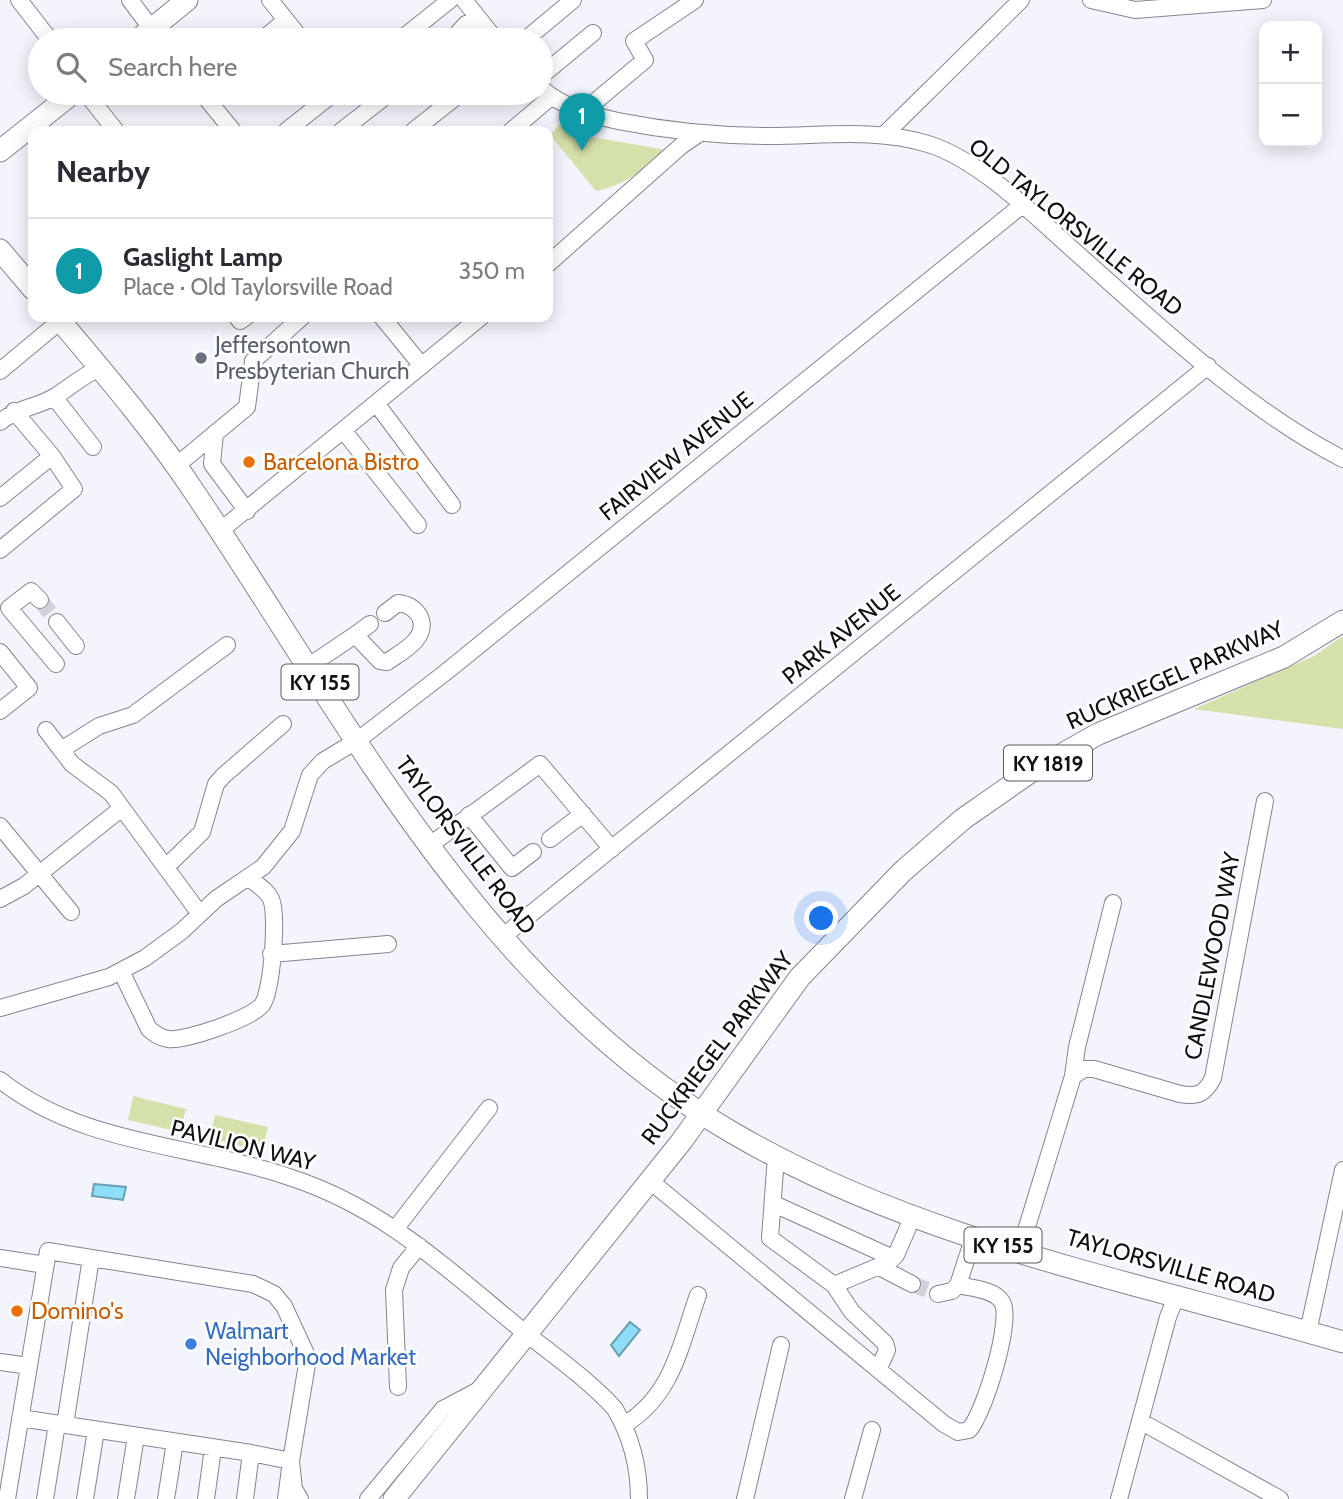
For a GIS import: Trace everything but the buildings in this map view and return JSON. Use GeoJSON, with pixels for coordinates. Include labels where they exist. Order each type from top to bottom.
{"type":"FeatureCollection","features":[{"type":"Feature","properties":{"kind":"main road"},"geometry":{"type":"LineString","coordinates":[[159,28],[187,0]]}},
{"type":"Feature","properties":{"kind":"main road"},"geometry":{"type":"LineString","coordinates":[[35,126],[59,105]]}},
{"type":"Feature","properties":{"kind":"main road"},"geometry":{"type":"LineString","coordinates":[[0,151],[28,132]]}},
{"type":"Feature","properties":{"kind":"main road"},"geometry":{"type":"LineString","coordinates":[[0,250],[28,283]]}},
{"type":"Feature","properties":{"kind":"main road","name":"TAYLORSVILLE ROAD"},"geometry":{"type":"LineString","coordinates":[[64,322],[182,474],[358,740],[466,896],[518,959],[598,1035],[701,1114],[776,1156],[834,1184],[913,1216],[974,1236],[1343,1342]]}},
{"type":"Feature","properties":{"kind":"main road","name":"RUCKRIEGEL PARKWAY"},"geometry":{"type":"LineString","coordinates":[[394,1499],[701,1114],[800,977],[903,871],[963,820],[1030,773],[1098,734],[1284,657],[1343,621]]}},
{"type":"Feature","properties":{"kind":"street"},"geometry":{"type":"LineString","coordinates":[[19,0],[41,28]]}},
{"type":"Feature","properties":{"kind":"street"},"geometry":{"type":"LineString","coordinates":[[130,0],[145,28]]}},
{"type":"Feature","properties":{"kind":"street"},"geometry":{"type":"LineString","coordinates":[[270,0],[292,28]]}},
{"type":"Feature","properties":{"kind":"street"},"geometry":{"type":"LineString","coordinates":[[415,28],[450,0]]}},
{"type":"Feature","properties":{"kind":"street"},"geometry":{"type":"LineString","coordinates":[[464,0],[486,28]]}},
{"type":"Feature","properties":{"kind":"street"},"geometry":{"type":"LineString","coordinates":[[539,28],[573,0]]}},
{"type":"Feature","properties":{"kind":"street"},"geometry":{"type":"LineString","coordinates":[[583,111],[645,60],[634,41],[695,0]]}},
{"type":"Feature","properties":{"kind":"street"},"geometry":{"type":"LineString","coordinates":[[885,135],[1021,0]]}},
{"type":"Feature","properties":{"kind":"street"},"geometry":{"type":"LineString","coordinates":[[1091,0],[1112,7],[1135,10],[1263,0]]}},
{"type":"Feature","properties":{"kind":"street"},"geometry":{"type":"LineString","coordinates":[[276,28],[286,20]]}},
{"type":"Feature","properties":{"kind":"street"},"geometry":{"type":"LineString","coordinates":[[462,28],[466,24],[480,20]]}},
{"type":"Feature","properties":{"kind":"street"},"geometry":{"type":"LineString","coordinates":[[553,66],[593,33]]}},
{"type":"Feature","properties":{"kind":"street","name":"OLD TAYLORSVILLE ROAD"},"geometry":{"type":"LineString","coordinates":[[553,96],[583,111],[648,127],[700,134],[885,135],[930,144],[953,155],[1021,206],[1208,366],[1271,414],[1343,459]]}},
{"type":"Feature","properties":{"kind":"street"},"geometry":{"type":"LineString","coordinates":[[95,105],[112,126]]}},
{"type":"Feature","properties":{"kind":"street"},"geometry":{"type":"LineString","coordinates":[[212,105],[229,126]]}},
{"type":"Feature","properties":{"kind":"street"},"geometry":{"type":"LineString","coordinates":[[292,126],[319,105]]}},
{"type":"Feature","properties":{"kind":"street"},"geometry":{"type":"LineString","coordinates":[[347,126],[375,105]]}},
{"type":"Feature","properties":{"kind":"street"},"geometry":{"type":"LineString","coordinates":[[419,126],[446,105]]}},
{"type":"Feature","properties":{"kind":"street"},"geometry":{"type":"LineString","coordinates":[[515,126],[534,105]]}},
{"type":"Feature","properties":{"kind":"street"},"geometry":{"type":"LineString","coordinates":[[553,260],[609,213],[681,146],[700,134]]}},
{"type":"Feature","properties":{"kind":"street","name":"FAIRVIEW AVENUE"},"geometry":{"type":"LineString","coordinates":[[0,1008],[109,977],[121,971],[173,937],[263,867],[284,844],[297,819],[310,775],[323,761],[358,740],[1021,206]]}},
{"type":"Feature","properties":{"kind":"street"},"geometry":{"type":"LineString","coordinates":[[0,371],[56,322]]}},
{"type":"Feature","properties":{"kind":"street"},"geometry":{"type":"LineString","coordinates":[[182,474],[215,433],[247,407],[253,361],[296,322]]}},
{"type":"Feature","properties":{"kind":"street"},"geometry":{"type":"LineString","coordinates":[[387,322],[422,366]]}},
{"type":"Feature","properties":{"kind":"street"},"geometry":{"type":"LineString","coordinates":[[220,531],[475,322]]}},
{"type":"Feature","properties":{"kind":"street","name":"PARK AVENUE"},"geometry":{"type":"LineString","coordinates":[[501,938],[1208,366]]}},
{"type":"Feature","properties":{"kind":"street"},"geometry":{"type":"LineString","coordinates":[[0,422],[14,411],[54,397],[77,379],[99,368]]}},
{"type":"Feature","properties":{"kind":"street"},"geometry":{"type":"LineString","coordinates":[[54,397],[93,447]]}},
{"type":"Feature","properties":{"kind":"street"},"geometry":{"type":"LineString","coordinates":[[376,403],[452,505]]}},
{"type":"Feature","properties":{"kind":"street"},"geometry":{"type":"LineString","coordinates":[[0,550],[74,489],[52,456],[14,411]]}},
{"type":"Feature","properties":{"kind":"street"},"geometry":{"type":"LineString","coordinates":[[343,430],[418,525]]}},
{"type":"Feature","properties":{"kind":"street"},"geometry":{"type":"LineString","coordinates":[[215,433],[212,464],[247,511]]}},
{"type":"Feature","properties":{"kind":"street"},"geometry":{"type":"LineString","coordinates":[[0,498],[52,456]]}},
{"type":"Feature","properties":{"kind":"street"},"geometry":{"type":"LineString","coordinates":[[182,474],[212,464]]}},
{"type":"Feature","properties":{"kind":"street"},"geometry":{"type":"LineString","coordinates":[[40,600],[31,591],[9,608],[56,664]]}},
{"type":"Feature","properties":{"kind":"street"},"geometry":{"type":"LineString","coordinates":[[355,635],[380,661],[387,662],[417,639],[422,622],[417,611],[406,604],[398,603],[385,613]]}},
{"type":"Feature","properties":{"kind":"street"},"geometry":{"type":"LineString","coordinates":[[57,622],[76,646]]}},
{"type":"Feature","properties":{"kind":"street"},"geometry":{"type":"LineString","coordinates":[[309,666],[370,624]]}},
{"type":"Feature","properties":{"kind":"street"},"geometry":{"type":"LineString","coordinates":[[61,750],[100,726],[133,715],[227,645]]}},
{"type":"Feature","properties":{"kind":"street"},"geometry":{"type":"LineString","coordinates":[[0,652],[29,688],[0,711]]}},
{"type":"Feature","properties":{"kind":"street"},"geometry":{"type":"LineString","coordinates":[[166,867],[202,832],[216,784],[283,724]]}},
{"type":"Feature","properties":{"kind":"street"},"geometry":{"type":"LineString","coordinates":[[46,730],[72,764],[111,793],[201,914]]}},
{"type":"Feature","properties":{"kind":"street"},"geometry":{"type":"LineString","coordinates":[[430,845],[540,764],[612,849]]}},
{"type":"Feature","properties":{"kind":"street","name":"CANDLEWOOD WAY"},"geometry":{"type":"LineString","coordinates":[[1073,1076],[1084,1069],[1094,1069],[1195,1096],[1207,1089],[1213,1078],[1265,801]]}},
{"type":"Feature","properties":{"kind":"street"},"geometry":{"type":"LineString","coordinates":[[0,899],[122,808]]}},
{"type":"Feature","properties":{"kind":"street"},"geometry":{"type":"LineString","coordinates":[[550,839],[583,814]]}},
{"type":"Feature","properties":{"kind":"street"},"geometry":{"type":"LineString","coordinates":[[469,815],[512,868],[533,852]]}},
{"type":"Feature","properties":{"kind":"street"},"geometry":{"type":"LineString","coordinates":[[0,826],[71,912]]}},
{"type":"Feature","properties":{"kind":"street"},"geometry":{"type":"LineString","coordinates":[[121,971],[149,1030],[169,1039],[195,1035],[252,1013],[262,1005],[269,993],[272,900],[248,877]]}},
{"type":"Feature","properties":{"kind":"street"},"geometry":{"type":"LineString","coordinates":[[1020,1250],[1073,1076],[1077,1047],[1113,903]]}},
{"type":"Feature","properties":{"kind":"street"},"geometry":{"type":"LineString","coordinates":[[271,954],[388,944]]}},
{"type":"Feature","properties":{"kind":"street","name":"PAVILION WAY"},"geometry":{"type":"LineString","coordinates":[[0,1080],[18,1094],[40,1105],[109,1134],[287,1176],[341,1196],[396,1228],[604,1397],[624,1425],[639,1469],[639,1499]]}},
{"type":"Feature","properties":{"kind":"street"},"geometry":{"type":"LineString","coordinates":[[396,1228],[489,1108]]}},
{"type":"Feature","properties":{"kind":"street"},"geometry":{"type":"LineString","coordinates":[[776,1156],[770,1238],[834,1285],[852,1312],[885,1343],[887,1350],[884,1373]]}},
{"type":"Feature","properties":{"kind":"street"},"geometry":{"type":"LineString","coordinates":[[1308,1332],[1343,1170]]}},
{"type":"Feature","properties":{"kind":"street"},"geometry":{"type":"LineString","coordinates":[[649,1180],[944,1424],[958,1432],[969,1430],[981,1409],[1006,1311],[1001,1299],[992,1293],[958,1285]]}},
{"type":"Feature","properties":{"kind":"street"},"geometry":{"type":"LineString","coordinates":[[774,1204],[886,1263],[912,1284]]}},
{"type":"Feature","properties":{"kind":"street"},"geometry":{"type":"LineString","coordinates":[[834,1285],[886,1263],[913,1216]]}},
{"type":"Feature","properties":{"kind":"street"},"geometry":{"type":"LineString","coordinates":[[938,1294],[952,1291],[958,1285],[974,1236]]}},
{"type":"Feature","properties":{"kind":"street"},"geometry":{"type":"LineString","coordinates":[[398,1387],[394,1290],[401,1268],[419,1246]]}},
{"type":"Feature","properties":{"kind":"street"},"geometry":{"type":"LineString","coordinates":[[0,1258],[91,1258],[253,1284],[274,1294],[284,1306],[308,1358],[286,1499]]}},
{"type":"Feature","properties":{"kind":"street"},"geometry":{"type":"LineString","coordinates":[[7,1499],[6,1474],[20,1418],[46,1258]]}},
{"type":"Feature","properties":{"kind":"street"},"geometry":{"type":"LineString","coordinates":[[45,1499],[91,1258]]}},
{"type":"Feature","properties":{"kind":"street"},"geometry":{"type":"LineString","coordinates":[[1119,1499],[1177,1294]]}},
{"type":"Feature","properties":{"kind":"street"},"geometry":{"type":"LineString","coordinates":[[624,1425],[654,1402],[666,1386],[698,1295]]}},
{"type":"Feature","properties":{"kind":"street"},"geometry":{"type":"LineString","coordinates":[[745,1499],[780,1345]]}},
{"type":"Feature","properties":{"kind":"street"},"geometry":{"type":"LineString","coordinates":[[0,1362],[29,1366]]}},
{"type":"Feature","properties":{"kind":"street"},"geometry":{"type":"LineString","coordinates":[[368,1499],[443,1409],[482,1388]]}},
{"type":"Feature","properties":{"kind":"street"},"geometry":{"type":"LineString","coordinates":[[20,1418],[291,1461]]}},
{"type":"Feature","properties":{"kind":"street"},"geometry":{"type":"LineString","coordinates":[[1140,1421],[1280,1499]]}},
{"type":"Feature","properties":{"kind":"street"},"geometry":{"type":"LineString","coordinates":[[85,1499],[96,1430]]}},
{"type":"Feature","properties":{"kind":"street"},"geometry":{"type":"LineString","coordinates":[[853,1499],[872,1430]]}},
{"type":"Feature","properties":{"kind":"street"},"geometry":{"type":"LineString","coordinates":[[126,1499],[136,1436]]}},
{"type":"Feature","properties":{"kind":"street"},"geometry":{"type":"LineString","coordinates":[[166,1499],[175,1442]]}},
{"type":"Feature","properties":{"kind":"street"},"geometry":{"type":"LineString","coordinates":[[206,1499],[213,1448]]}},
{"type":"Feature","properties":{"kind":"street"},"geometry":{"type":"LineString","coordinates":[[245,1499],[251,1453]]}},
{"type":"Feature","properties":{"kind":"street"},"geometry":{"type":"LineString","coordinates":[[291,1461],[294,1489],[300,1499]]}},
{"type":"Feature","properties":{"kind":"green space"},"geometry":{"type":"Polygon","coordinates":[[[560,124],[592,137],[666,150],[633,176],[596,191],[553,139],[553,132],[560,124]]]}},
{"type":"Feature","properties":{"kind":"green space"},"geometry":{"type":"Polygon","coordinates":[[[1343,636],[1343,729],[1194,709],[1314,656],[1343,636]]]}},
{"type":"Feature","properties":{"kind":"green space"},"geometry":{"type":"Polygon","coordinates":[[[133,1096],[186,1109],[180,1132],[128,1120],[133,1096]]]}},
{"type":"Feature","properties":{"kind":"green space"},"geometry":{"type":"Polygon","coordinates":[[[215,1115],[268,1127],[262,1151],[210,1138],[215,1115]]]}},
{"type":"Feature","properties":{"kind":"water"},"geometry":{"type":"Polygon","coordinates":[[[94,1184],[126,1187],[123,1200],[92,1196],[94,1184]]]}},
{"type":"Feature","properties":{"kind":"water"},"geometry":{"type":"Polygon","coordinates":[[[630,1322],[640,1330],[619,1356],[611,1345],[630,1322]]]}},
{"type":"Feature","properties":{"kind":"tunnel"},"geometry":{"type":"LineString","coordinates":[[40,600],[57,622]]}},
{"type":"Feature","properties":{"kind":"tunnel"},"geometry":{"type":"LineString","coordinates":[[912,1284],[938,1294]]}},
{"type":"Feature","properties":{"kind":"place","name":"Gaslight Lamp"},"geometry":{"type":"Point","coordinates":[582,151]}},
{"type":"Feature","properties":{"kind":"place","name":"Jeffersontown Presbyterian Church"},"geometry":{"type":"Point","coordinates":[201,358]}},
{"type":"Feature","properties":{"kind":"place","name":"Barcelona Bistro"},"geometry":{"type":"Point","coordinates":[249,462]}},
{"type":"Feature","properties":{"kind":"place","name":"Domino's"},"geometry":{"type":"Point","coordinates":[17,1311]}},
{"type":"Feature","properties":{"kind":"place","name":"Walmart Neighborhood Market"},"geometry":{"type":"Point","coordinates":[191,1344]}}]}
